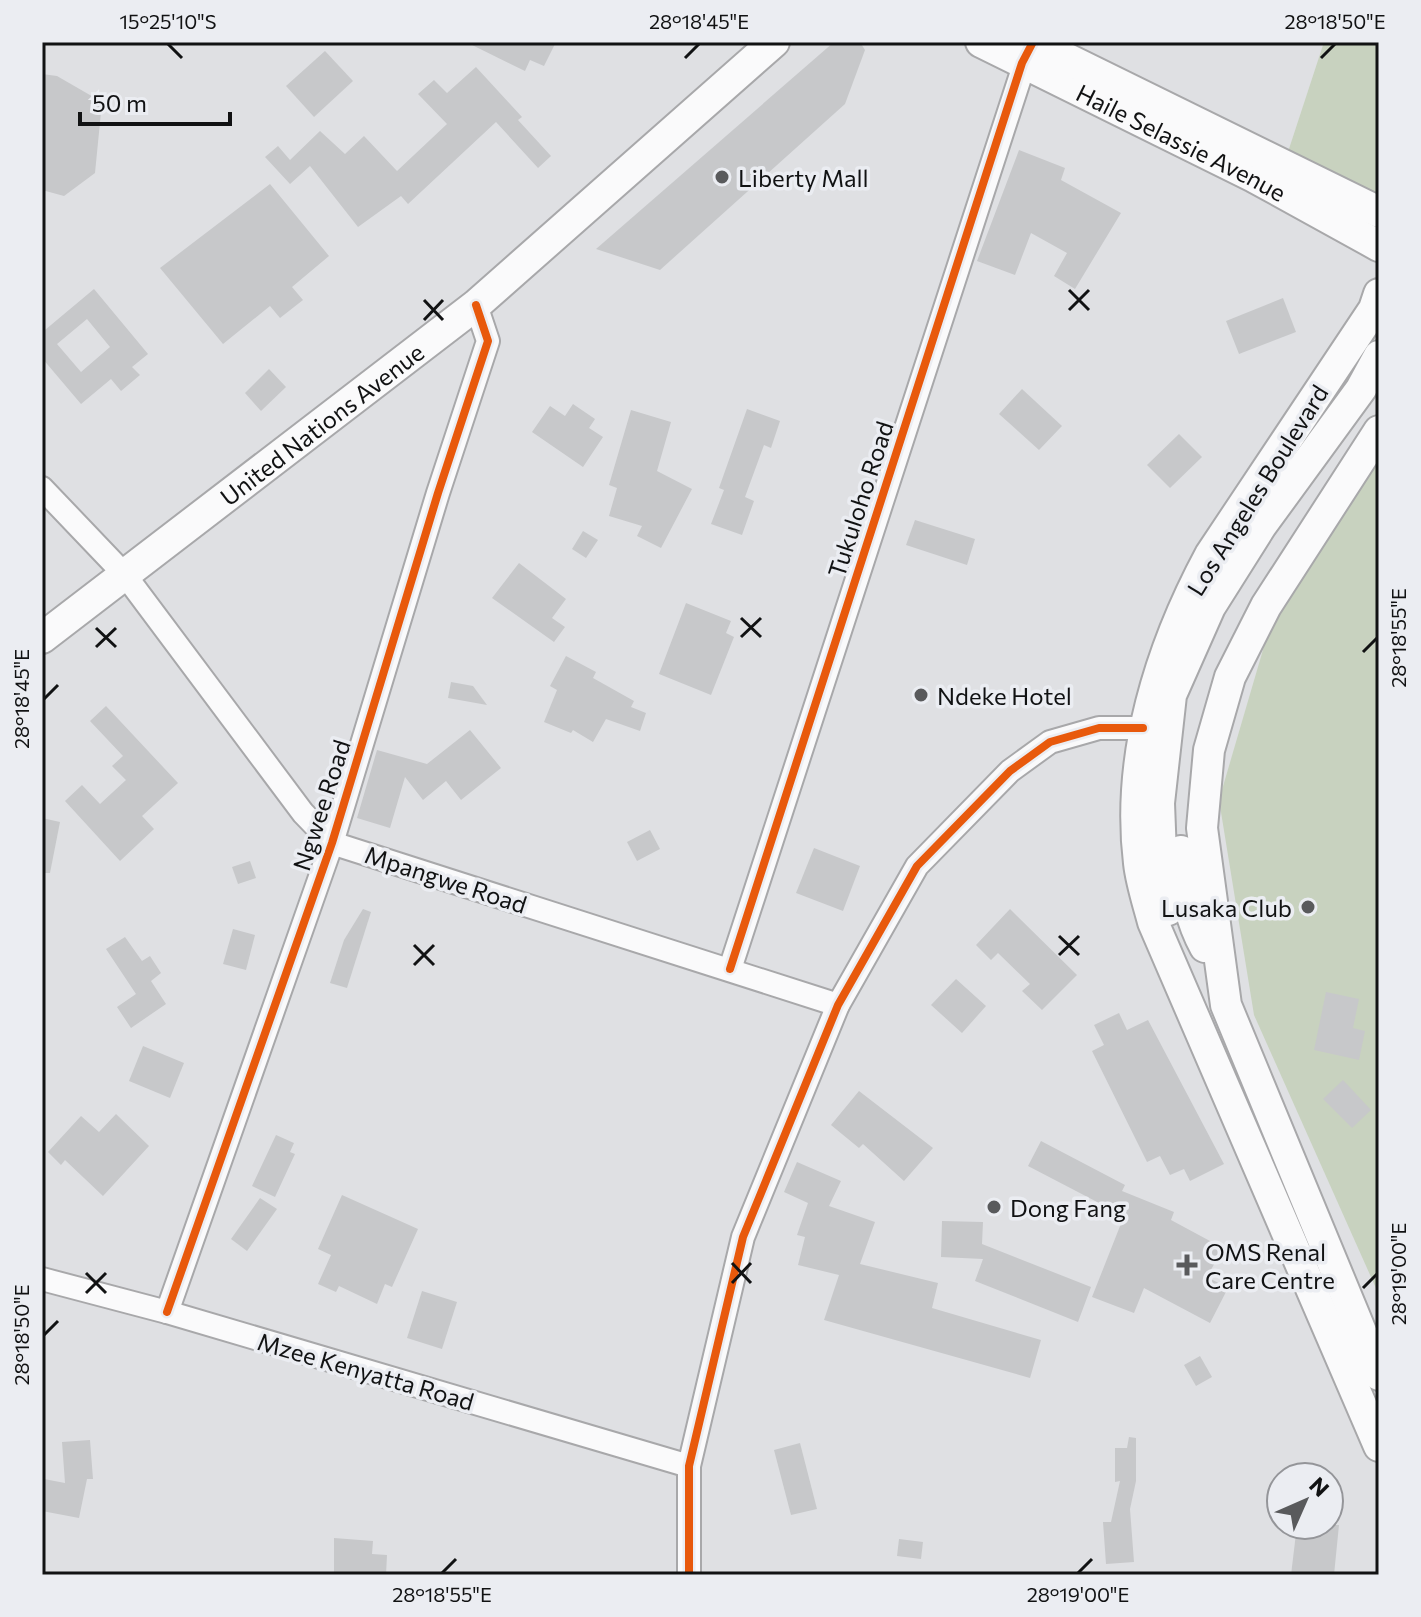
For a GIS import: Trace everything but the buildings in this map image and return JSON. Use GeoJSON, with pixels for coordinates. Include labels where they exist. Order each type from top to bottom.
{"type":"FeatureCollection","features":[{"type":"Feature","properties":{"kind":"main road","name":"United Nations Avenue"},"geometry":{"type":"LineString","coordinates":[[42,638],[476,305],[774,42]]}},
{"type":"Feature","properties":{"kind":"main road","name":"Haile Selassie Avenue"},"geometry":{"type":"LineString","coordinates":[[981,42],[1029,49],[1379,212]]}},
{"type":"Feature","properties":{"kind":"main road","name":"Haile Selassie Avenue"},"geometry":{"type":"LineString","coordinates":[[1029,49],[1379,246]]}},
{"type":"Feature","properties":{"kind":"main road","name":"Los Angeles Boulevard"},"geometry":{"type":"LineString","coordinates":[[1379,294],[1374,309],[1210,555],[1173,633],[1143,728],[1136,817],[1139,865],[1153,922],[1379,1446]]}},
{"type":"Feature","properties":{"kind":"main road","name":"Los Angeles Boulevard"},"geometry":{"type":"LineString","coordinates":[[1177,975],[1175,941],[1162,882],[1159,803],[1171,695],[1210,607],[1261,526],[1361,389],[1379,356]]}},
{"type":"Feature","properties":{"kind":"main road","name":"Los Angeles Boulevard"},"geometry":{"type":"LineString","coordinates":[[1219,973],[1197,932],[1182,878],[1178,802],[1191,700],[1228,615],[1278,536],[1379,397]]}},
{"type":"Feature","properties":{"kind":"main road","name":"Los Angeles Boulevard"},"geometry":{"type":"LineString","coordinates":[[1379,431],[1266,606],[1230,677],[1209,750],[1202,828],[1219,973],[1226,1005],[1379,1375]]}},
{"type":"Feature","properties":{"kind":"street","name":"Tukuloho Road"},"geometry":{"type":"LineString","coordinates":[[730,969],[1029,49]]}},
{"type":"Feature","properties":{"kind":"street","name":"Ngwee Road"},"geometry":{"type":"LineString","coordinates":[[167,1312],[332,843],[438,493],[488,341],[476,305]]}},
{"type":"Feature","properties":{"kind":"street","name":"Mpangwe Road"},"geometry":{"type":"LineString","coordinates":[[42,488],[125,575],[303,813],[332,843],[838,1005]]}},
{"type":"Feature","properties":{"kind":"street"},"geometry":{"type":"LineString","coordinates":[[689,1575],[689,1466],[743,1237],[838,1005],[917,866],[1010,771],[1050,742],[1099,728],[1143,728]]}},
{"type":"Feature","properties":{"kind":"street","name":"Mzee Kenyatta Road"},"geometry":{"type":"LineString","coordinates":[[42,1279],[167,1312],[689,1466]]}},
{"type":"Feature","properties":{"kind":"green space"},"geometry":{"type":"Polygon","coordinates":[[[1324,42],[1379,42],[1379,203],[1286,158],[1324,42]]]}},
{"type":"Feature","properties":{"kind":"green space","name":"Lusaka Club"},"geometry":{"type":"Polygon","coordinates":[[[1379,445],[1379,1295],[1254,1015],[1219,800],[1279,595],[1379,445]]]}},
{"type":"Feature","properties":{"kind":"cycle path"},"geometry":{"type":"LineString","coordinates":[[730,969],[1022,63],[1033,42]]}},
{"type":"Feature","properties":{"kind":"cycle path"},"geometry":{"type":"LineString","coordinates":[[167,1312],[332,843],[438,493],[488,341],[476,305]]}},
{"type":"Feature","properties":{"kind":"cycle path"},"geometry":{"type":"LineString","coordinates":[[689,1575],[689,1466],[743,1237],[838,1005],[917,866],[1010,771],[1050,742],[1099,728],[1143,728]]}},
{"type":"Feature","properties":{"kind":"place","name":"Liberty Mall"},"geometry":{"type":"Point","coordinates":[722,177]}},
{"type":"Feature","properties":{"kind":"place","name":"Ndeke Hotel"},"geometry":{"type":"Point","coordinates":[921,695]}},
{"type":"Feature","properties":{"kind":"place","name":"Lusaka Club"},"geometry":{"type":"Point","coordinates":[1308,907]}},
{"type":"Feature","properties":{"kind":"place","name":"Dong Fang"},"geometry":{"type":"Point","coordinates":[994,1207]}},
{"type":"Feature","properties":{"kind":"place","name":"OMS Renal Care Centre"},"geometry":{"type":"Point","coordinates":[1187,1265]}}]}
